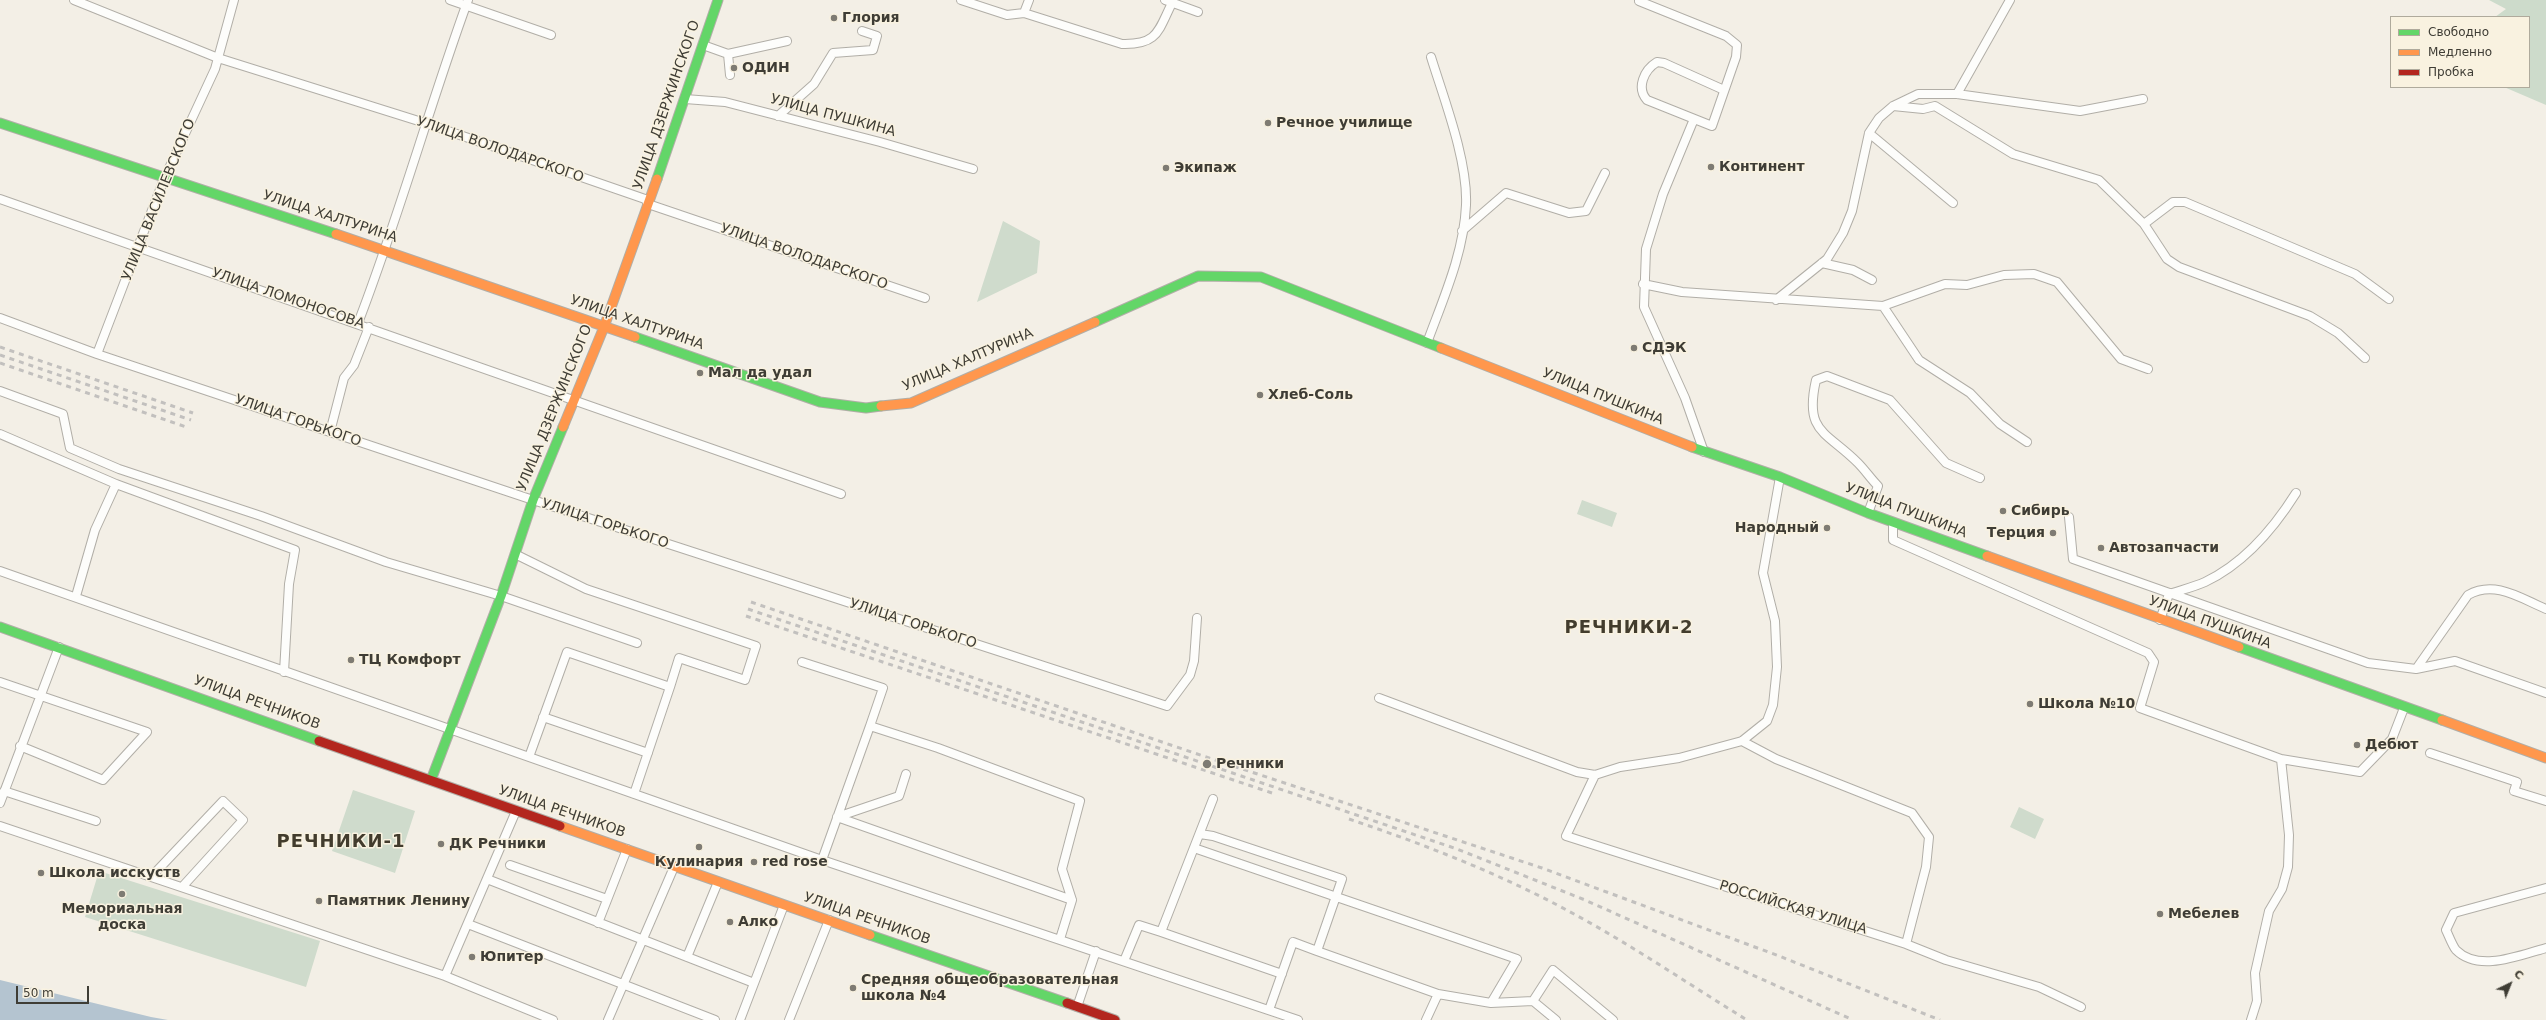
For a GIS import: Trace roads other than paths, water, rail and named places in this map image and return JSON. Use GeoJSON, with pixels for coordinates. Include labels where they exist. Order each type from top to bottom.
{"type":"FeatureCollection","features":[{"type":"Feature","properties":{"kind":"main road","name":"УЛИЦА ДЗЕРЖИНСКОГО"},"geometry":{"type":"LineString","coordinates":[[431,780],[449,729],[501,596],[533,500],[604,327],[685,99],[718,0]]}},
{"type":"Feature","properties":{"kind":"main road","name":"УЛИЦА ХАЛТУРИНА"},"geometry":{"type":"LineString","coordinates":[[0,123],[164,179],[386,250],[820,402],[866,408],[911,403],[1198,276],[1261,277]]}},
{"type":"Feature","properties":{"kind":"main road","name":"УЛИЦА ПУШКИНА"},"geometry":{"type":"LineString","coordinates":[[1261,277],[1704,452],[1780,477],[1868,513],[2160,620],[2546,758]]}},
{"type":"Feature","properties":{"kind":"main road","name":"УЛИЦА РЕЧНИКОВ"},"geometry":{"type":"LineString","coordinates":[[0,628],[59,647],[674,867],[1077,1007],[1093,1017],[1115,1020]]}},
{"type":"Feature","properties":{"kind":"street","name":"УЛИЦА ВОЛОДАРСКОГО"},"geometry":{"type":"LineString","coordinates":[[74,0],[218,58],[425,123],[645,200],[648,204],[925,298]]}},
{"type":"Feature","properties":{"kind":"street","name":"УЛИЦА ВАСИЛЕВСКОГО"},"geometry":{"type":"LineString","coordinates":[[97,354],[164,179],[218,58],[234,0]]}},
{"type":"Feature","properties":{"kind":"street"},"geometry":{"type":"LineString","coordinates":[[450,0],[467,3],[551,35]]}},
{"type":"Feature","properties":{"kind":"street"},"geometry":{"type":"LineString","coordinates":[[961,0],[1007,15],[1024,13],[1122,44],[1139,44],[1155,37],[1169,1],[1198,12]]}},
{"type":"Feature","properties":{"kind":"street"},"geometry":{"type":"LineString","coordinates":[[1024,13],[1029,0]]}},
{"type":"Feature","properties":{"kind":"street"},"geometry":{"type":"LineString","coordinates":[[1957,94],[2010,0]]}},
{"type":"Feature","properties":{"kind":"street"},"geometry":{"type":"LineString","coordinates":[[1639,1],[1733,40],[1737,45],[1738,51],[1712,126],[1656,104],[1642,95],[1641,87],[1649,69],[1657,62],[1664,63],[1724,90]]}},
{"type":"Feature","properties":{"kind":"street"},"geometry":{"type":"LineString","coordinates":[[358,323],[386,250],[425,123],[467,3]]}},
{"type":"Feature","properties":{"kind":"street"},"geometry":{"type":"LineString","coordinates":[[778,116],[814,84],[833,53],[873,50],[877,36],[862,31]]}},
{"type":"Feature","properties":{"kind":"street"},"geometry":{"type":"LineString","coordinates":[[703,45],[728,54],[787,41]]}},
{"type":"Feature","properties":{"kind":"street"},"geometry":{"type":"LineString","coordinates":[[728,54],[730,75]]}},
{"type":"Feature","properties":{"kind":"street"},"geometry":{"type":"LineString","coordinates":[[1427,343],[1455,266],[1466,205],[1460,153],[1431,56]]}},
{"type":"Feature","properties":{"kind":"street"},"geometry":{"type":"LineString","coordinates":[[1776,300],[1822,264],[1843,233],[1852,211],[1869,133],[1880,118],[1893,106],[1918,94],[1957,94],[2080,111],[2143,99]]}},
{"type":"Feature","properties":{"kind":"street","name":"УЛИЦА ПУШКИНА"},"geometry":{"type":"LineString","coordinates":[[685,99],[725,102],[880,142],[973,169]]}},
{"type":"Feature","properties":{"kind":"street"},"geometry":{"type":"LineString","coordinates":[[1893,106],[1924,109],[1935,106],[2013,154],[2099,180],[2144,224],[2167,259],[2179,267],[2310,316],[2338,333],[2365,358]]}},
{"type":"Feature","properties":{"kind":"street"},"geometry":{"type":"LineString","coordinates":[[1694,119],[1663,194],[1646,250],[1643,284],[1644,307],[1685,398],[1704,452]]}},
{"type":"Feature","properties":{"kind":"street"},"geometry":{"type":"LineString","coordinates":[[1869,133],[1953,203]]}},
{"type":"Feature","properties":{"kind":"street"},"geometry":{"type":"LineString","coordinates":[[1462,230],[1506,194],[1568,213],[1586,211],[1605,173]]}},
{"type":"Feature","properties":{"kind":"street","name":"УЛИЦА ЛОМОНОСОВА"},"geometry":{"type":"LineString","coordinates":[[0,199],[358,323],[841,494]]}},
{"type":"Feature","properties":{"kind":"street"},"geometry":{"type":"LineString","coordinates":[[2144,224],[2173,202],[2185,202],[2355,274],[2390,299]]}},
{"type":"Feature","properties":{"kind":"street"},"geometry":{"type":"LineString","coordinates":[[1822,264],[1853,270],[1872,280]]}},
{"type":"Feature","properties":{"kind":"street"},"geometry":{"type":"LineString","coordinates":[[1643,284],[1682,292],[1776,300],[1883,306],[1945,284],[1967,285],[2004,275],[2034,274],[2057,282],[2121,358],[2148,368]]}},
{"type":"Feature","properties":{"kind":"street"},"geometry":{"type":"LineString","coordinates":[[1883,306],[1919,360],[1967,390],[2000,424],[2027,442]]}},
{"type":"Feature","properties":{"kind":"street","name":"УЛИЦА ГОРЬКОГО"},"geometry":{"type":"LineString","coordinates":[[0,318],[97,354],[533,500],[1167,706],[1190,675],[1194,661],[1197,618]]}},
{"type":"Feature","properties":{"kind":"street"},"geometry":{"type":"LineString","coordinates":[[330,432],[344,378],[354,365],[369,327]]}},
{"type":"Feature","properties":{"kind":"street"},"geometry":{"type":"LineString","coordinates":[[1868,513],[1878,486],[1858,462],[1829,440],[1816,422],[1811,402],[1816,380],[1827,376],[1890,400],[1946,463],[1980,478]]}},
{"type":"Feature","properties":{"kind":"street"},"geometry":{"type":"LineString","coordinates":[[0,391],[63,414],[70,448],[118,469],[261,516],[386,562],[501,596],[637,643]]}},
{"type":"Feature","properties":{"kind":"street"},"geometry":{"type":"LineString","coordinates":[[0,434],[116,484],[295,550],[289,584],[284,672]]}},
{"type":"Feature","properties":{"kind":"street"},"geometry":{"type":"LineString","coordinates":[[1379,698],[1577,772],[1595,776],[1620,767],[1679,758],[1742,741],[1766,721],[1773,705],[1777,666],[1775,621],[1763,572],[1780,477]]}},
{"type":"Feature","properties":{"kind":"street"},"geometry":{"type":"LineString","coordinates":[[76,596],[95,530],[116,484]]}},
{"type":"Feature","properties":{"kind":"street"},"geometry":{"type":"LineString","coordinates":[[2170,594],[2205,582],[2234,565],[2279,521],[2296,493]]}},
{"type":"Feature","properties":{"kind":"street"},"geometry":{"type":"LineString","coordinates":[[2069,517],[2072,559],[2368,663],[2416,669],[2455,661],[2546,693]]}},
{"type":"Feature","properties":{"kind":"street"},"geometry":{"type":"LineString","coordinates":[[1893,522],[1893,540],[2148,653],[2154,662],[2140,708],[2281,759],[2360,772],[2392,739],[2404,708]]}},
{"type":"Feature","properties":{"kind":"street"},"geometry":{"type":"LineString","coordinates":[[515,554],[586,589],[756,646],[745,680],[679,658],[634,794]]}},
{"type":"Feature","properties":{"kind":"street"},"geometry":{"type":"LineString","coordinates":[[0,571],[76,596],[284,672],[822,860],[1298,1020]]}},
{"type":"Feature","properties":{"kind":"street"},"geometry":{"type":"LineString","coordinates":[[2416,669],[2468,595],[2478,589],[2495,587],[2546,609]]}},
{"type":"Feature","properties":{"kind":"street"},"geometry":{"type":"LineString","coordinates":[[2160,620],[2170,594]]}},
{"type":"Feature","properties":{"kind":"street"},"geometry":{"type":"LineString","coordinates":[[0,803],[20,746],[59,647]]}},
{"type":"Feature","properties":{"kind":"street"},"geometry":{"type":"LineString","coordinates":[[529,757],[567,652],[670,687]]}},
{"type":"Feature","properties":{"kind":"street"},"geometry":{"type":"LineString","coordinates":[[802,662],[883,688],[822,860]]}},
{"type":"Feature","properties":{"kind":"street"},"geometry":{"type":"LineString","coordinates":[[0,682],[41,694],[147,732],[103,780],[20,746]]}},
{"type":"Feature","properties":{"kind":"street"},"geometry":{"type":"LineString","coordinates":[[544,717],[648,753]]}},
{"type":"Feature","properties":{"kind":"street"},"geometry":{"type":"LineString","coordinates":[[870,726],[938,748],[1080,801],[1062,869],[1072,900],[1060,939]]}},
{"type":"Feature","properties":{"kind":"street"},"geometry":{"type":"LineString","coordinates":[[1742,741],[1776,760],[1912,813],[1929,837],[1926,867],[1906,944]]}},
{"type":"Feature","properties":{"kind":"street"},"geometry":{"type":"LineString","coordinates":[[2430,753],[2517,782],[2514,790],[2546,801]]}},
{"type":"Feature","properties":{"kind":"street"},"geometry":{"type":"LineString","coordinates":[[2251,1020],[2257,1001],[2255,972],[2270,911],[2282,889],[2288,868],[2289,835],[2281,759]]}},
{"type":"Feature","properties":{"kind":"street"},"geometry":{"type":"LineString","coordinates":[[837,817],[899,796],[906,774]]}},
{"type":"Feature","properties":{"kind":"street","name":"РОССИЙСКАЯ УЛИЦА"},"geometry":{"type":"LineString","coordinates":[[1595,776],[1566,836],[1906,944],[1946,960],[2039,987],[2081,1007]]}},
{"type":"Feature","properties":{"kind":"street"},"geometry":{"type":"LineString","coordinates":[[4,791],[96,821]]}},
{"type":"Feature","properties":{"kind":"street"},"geometry":{"type":"LineString","coordinates":[[1161,932],[1213,799]]}},
{"type":"Feature","properties":{"kind":"street"},"geometry":{"type":"LineString","coordinates":[[152,876],[223,801],[243,820],[182,886]]}},
{"type":"Feature","properties":{"kind":"street"},"geometry":{"type":"LineString","coordinates":[[445,976],[516,811]]}},
{"type":"Feature","properties":{"kind":"street"},"geometry":{"type":"LineString","coordinates":[[837,817],[1072,900]]}},
{"type":"Feature","properties":{"kind":"street"},"geometry":{"type":"LineString","coordinates":[[0,826],[182,886],[445,976],[553,1020]]}},
{"type":"Feature","properties":{"kind":"street"},"geometry":{"type":"LineString","coordinates":[[1200,834],[1213,836],[1342,879],[1317,951]]}},
{"type":"Feature","properties":{"kind":"street"},"geometry":{"type":"LineString","coordinates":[[1194,848],[1517,959],[1491,1003]]}},
{"type":"Feature","properties":{"kind":"street"},"geometry":{"type":"LineString","coordinates":[[598,923],[627,849]]}},
{"type":"Feature","properties":{"kind":"street"},"geometry":{"type":"LineString","coordinates":[[510,865],[607,899]]}},
{"type":"Feature","properties":{"kind":"street"},"geometry":{"type":"LineString","coordinates":[[608,1020],[674,867]]}},
{"type":"Feature","properties":{"kind":"street"},"geometry":{"type":"LineString","coordinates":[[487,879],[754,983]]}},
{"type":"Feature","properties":{"kind":"street"},"geometry":{"type":"LineString","coordinates":[[687,957],[718,882]]}},
{"type":"Feature","properties":{"kind":"street"},"geometry":{"type":"LineString","coordinates":[[2546,888],[2454,913],[2446,930],[2456,950],[2467,958],[2486,962],[2546,948]]}},
{"type":"Feature","properties":{"kind":"street"},"geometry":{"type":"LineString","coordinates":[[740,1020],[784,905]]}},
{"type":"Feature","properties":{"kind":"street"},"geometry":{"type":"LineString","coordinates":[[789,1020],[829,920]]}},
{"type":"Feature","properties":{"kind":"street"},"geometry":{"type":"LineString","coordinates":[[468,924],[715,1020]]}},
{"type":"Feature","properties":{"kind":"street"},"geometry":{"type":"LineString","coordinates":[[1124,961],[1139,925],[1282,974]]}},
{"type":"Feature","properties":{"kind":"street"},"geometry":{"type":"LineString","coordinates":[[1269,1010],[1293,942],[1438,994],[1491,1003],[1534,1001],[1556,1020]]}},
{"type":"Feature","properties":{"kind":"street"},"geometry":{"type":"LineString","coordinates":[[1077,1007],[1096,952]]}},
{"type":"Feature","properties":{"kind":"street"},"geometry":{"type":"LineString","coordinates":[[1534,1001],[1553,970],[1613,1020]]}},
{"type":"Feature","properties":{"kind":"street"},"geometry":{"type":"LineString","coordinates":[[1426,1020],[1438,994]]}},
{"type":"Feature","properties":{"kind":"water"},"geometry":{"type":"Polygon","coordinates":[[[0,980],[151,1017],[168,1020],[0,1020],[0,980]]]}},
{"type":"Feature","properties":{"kind":"railway"},"geometry":{"type":"LineString","coordinates":[[0,347],[193,413]]}},
{"type":"Feature","properties":{"kind":"railway"},"geometry":{"type":"LineString","coordinates":[[0,355],[191,420]]}},
{"type":"Feature","properties":{"kind":"railway"},"geometry":{"type":"LineString","coordinates":[[0,363],[189,428]]}},
{"type":"Feature","properties":{"kind":"railway"},"geometry":{"type":"LineString","coordinates":[[751,602],[1209,758],[1542,868],[1779,956],[1940,1020]]}},
{"type":"Feature","properties":{"kind":"railway"},"geometry":{"type":"LineString","coordinates":[[748,609],[1457,849],[1585,900],[1853,1020]]}},
{"type":"Feature","properties":{"kind":"railway"},"geometry":{"type":"LineString","coordinates":[[746,616],[1275,794]]}},
{"type":"Feature","properties":{"kind":"railway"},"geometry":{"type":"LineString","coordinates":[[1349,819],[1407,839],[1520,886],[1618,939],[1747,1020]]}},
{"type":"Feature","properties":{"kind":"place","name":"Глория"},"geometry":{"type":"Point","coordinates":[834,18]}},
{"type":"Feature","properties":{"kind":"place","name":"ОДИН"},"geometry":{"type":"Point","coordinates":[734,68]}},
{"type":"Feature","properties":{"kind":"place","name":"Речное училище"},"geometry":{"type":"Point","coordinates":[1268,123]}},
{"type":"Feature","properties":{"kind":"place","name":"Континент"},"geometry":{"type":"Point","coordinates":[1711,167]}},
{"type":"Feature","properties":{"kind":"place","name":"Экипаж"},"geometry":{"type":"Point","coordinates":[1166,168]}},
{"type":"Feature","properties":{"kind":"place","name":"СДЭК"},"geometry":{"type":"Point","coordinates":[1634,348]}},
{"type":"Feature","properties":{"kind":"place","name":"Мал да удал"},"geometry":{"type":"Point","coordinates":[700,373]}},
{"type":"Feature","properties":{"kind":"place","name":"Хлеб-Соль"},"geometry":{"type":"Point","coordinates":[1260,395]}},
{"type":"Feature","properties":{"kind":"place","name":"Сибирь"},"geometry":{"type":"Point","coordinates":[2003,511]}},
{"type":"Feature","properties":{"kind":"place","name":"Народный"},"geometry":{"type":"Point","coordinates":[1827,528]}},
{"type":"Feature","properties":{"kind":"place","name":"Терция"},"geometry":{"type":"Point","coordinates":[2053,533]}},
{"type":"Feature","properties":{"kind":"place","name":"Автозапчасти"},"geometry":{"type":"Point","coordinates":[2101,548]}},
{"type":"Feature","properties":{"kind":"place","name":"ТЦ Комфорт"},"geometry":{"type":"Point","coordinates":[351,660]}},
{"type":"Feature","properties":{"kind":"place","name":"Школа №10"},"geometry":{"type":"Point","coordinates":[2030,704]}},
{"type":"Feature","properties":{"kind":"place","name":"Дебют"},"geometry":{"type":"Point","coordinates":[2357,745]}},
{"type":"Feature","properties":{"kind":"place","name":"Речники"},"geometry":{"type":"Point","coordinates":[1207,764]}},
{"type":"Feature","properties":{"kind":"place","name":"ДК Речники"},"geometry":{"type":"Point","coordinates":[441,844]}},
{"type":"Feature","properties":{"kind":"place","name":"Кулинария"},"geometry":{"type":"Point","coordinates":[699,847]}},
{"type":"Feature","properties":{"kind":"place","name":"red rose"},"geometry":{"type":"Point","coordinates":[754,862]}},
{"type":"Feature","properties":{"kind":"place","name":"Школа исскуств"},"geometry":{"type":"Point","coordinates":[41,873]}},
{"type":"Feature","properties":{"kind":"place","name":"Мемориальная доска"},"geometry":{"type":"Point","coordinates":[122,894]}},
{"type":"Feature","properties":{"kind":"place","name":"Памятник Ленину"},"geometry":{"type":"Point","coordinates":[319,901]}},
{"type":"Feature","properties":{"kind":"place","name":"Мебелев"},"geometry":{"type":"Point","coordinates":[2160,914]}},
{"type":"Feature","properties":{"kind":"place","name":"Алко"},"geometry":{"type":"Point","coordinates":[730,922]}},
{"type":"Feature","properties":{"kind":"place","name":"Юпитер"},"geometry":{"type":"Point","coordinates":[472,957]}},
{"type":"Feature","properties":{"kind":"place","name":"Средняя общеобразовательная школа №4"},"geometry":{"type":"Point","coordinates":[853,988]}},
{"type":"Feature","properties":{"kind":"district","name":"РЕЧНИКИ-2"},"geometry":{"type":"Point","coordinates":[1629,628]}},
{"type":"Feature","properties":{"kind":"district","name":"РЕЧНИКИ-1"},"geometry":{"type":"Point","coordinates":[341,842]}}]}
